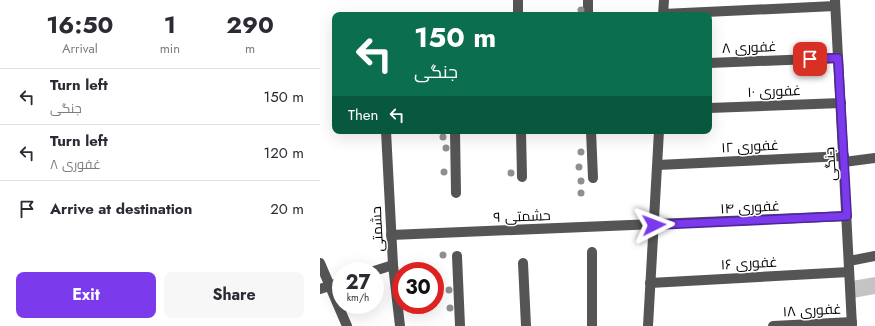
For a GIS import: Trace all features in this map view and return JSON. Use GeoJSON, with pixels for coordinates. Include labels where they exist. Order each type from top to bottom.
{"type":"FeatureCollection","features":[{"type":"Feature","properties":{"kind":"street"},"geometry":{"type":"LineString","coordinates":[[518,0],[518,12]]}},
{"type":"Feature","properties":{"kind":"street"},"geometry":{"type":"LineString","coordinates":[[588,0],[588,12]]}},
{"type":"Feature","properties":{"kind":"street"},"geometry":{"type":"LineString","coordinates":[[663,12],[664,0]]}},
{"type":"Feature","properties":{"kind":"street"},"geometry":{"type":"LineString","coordinates":[[706,12],[835,3]]}},
{"type":"Feature","properties":{"kind":"street","name":"جنگی"},"geometry":{"type":"LineString","coordinates":[[835,3],[852,324]]}},
{"type":"Feature","properties":{"kind":"street","name":"غفوری ۸"},"geometry":{"type":"LineString","coordinates":[[712,63],[838,58]]}},
{"type":"Feature","properties":{"kind":"street","name":"غفوری ۱۰"},"geometry":{"type":"LineString","coordinates":[[712,108],[841,103]]}},
{"type":"Feature","properties":{"kind":"street","name":"حشمتی"},"geometry":{"type":"LineString","coordinates":[[386,134],[393,262]]}},
{"type":"Feature","properties":{"kind":"street"},"geometry":{"type":"LineString","coordinates":[[455,134],[456,193]]}},
{"type":"Feature","properties":{"kind":"street"},"geometry":{"type":"LineString","coordinates":[[521,134],[522,177]]}},
{"type":"Feature","properties":{"kind":"street"},"geometry":{"type":"LineString","coordinates":[[591,134],[593,178]]}},
{"type":"Feature","properties":{"kind":"street"},"geometry":{"type":"LineString","coordinates":[[648,326],[659,134]]}},
{"type":"Feature","properties":{"kind":"street","name":"غفوری ۱۲"},"geometry":{"type":"LineString","coordinates":[[658,165],[875,158]]}},
{"type":"Feature","properties":{"kind":"street","name":"غفوری ۱۴"},"geometry":{"type":"LineString","coordinates":[[654,225],[847,216]]}},
{"type":"Feature","properties":{"kind":"street","name":"حشمتی ۹"},"geometry":{"type":"LineString","coordinates":[[391,235],[654,225]]}},
{"type":"Feature","properties":{"kind":"street"},"geometry":{"type":"LineString","coordinates":[[592,252],[592,326]]}},
{"type":"Feature","properties":{"kind":"street"},"geometry":{"type":"LineString","coordinates":[[457,256],[460,326]]}},
{"type":"Feature","properties":{"kind":"street"},"geometry":{"type":"LineString","coordinates":[[849,261],[875,256]]}},
{"type":"Feature","properties":{"kind":"street"},"geometry":{"type":"LineString","coordinates":[[320,263],[325,288],[347,326]]}},
{"type":"Feature","properties":{"kind":"street"},"geometry":{"type":"LineString","coordinates":[[523,263],[526,326]]}},
{"type":"Feature","properties":{"kind":"street","name":"غفوری ۱۶"},"geometry":{"type":"LineString","coordinates":[[650,283],[849,272]]}},
{"type":"Feature","properties":{"kind":"street","name":"حشمتی"},"geometry":{"type":"LineString","coordinates":[[399,314],[400,326]]}},
{"type":"Feature","properties":{"kind":"street","name":"غفوری ۱۸"},"geometry":{"type":"LineString","coordinates":[[773,326],[852,324]]}},
{"type":"Feature","properties":{"kind":"building"},"geometry":{"type":"Polygon","coordinates":[[[875,277],[875,294],[853,298],[852,281],[875,277]]]}},
{"type":"Feature","properties":{"kind":"route"},"geometry":{"type":"LineString","coordinates":[[654,225],[847,216],[838,58],[810,59]]}}]}
